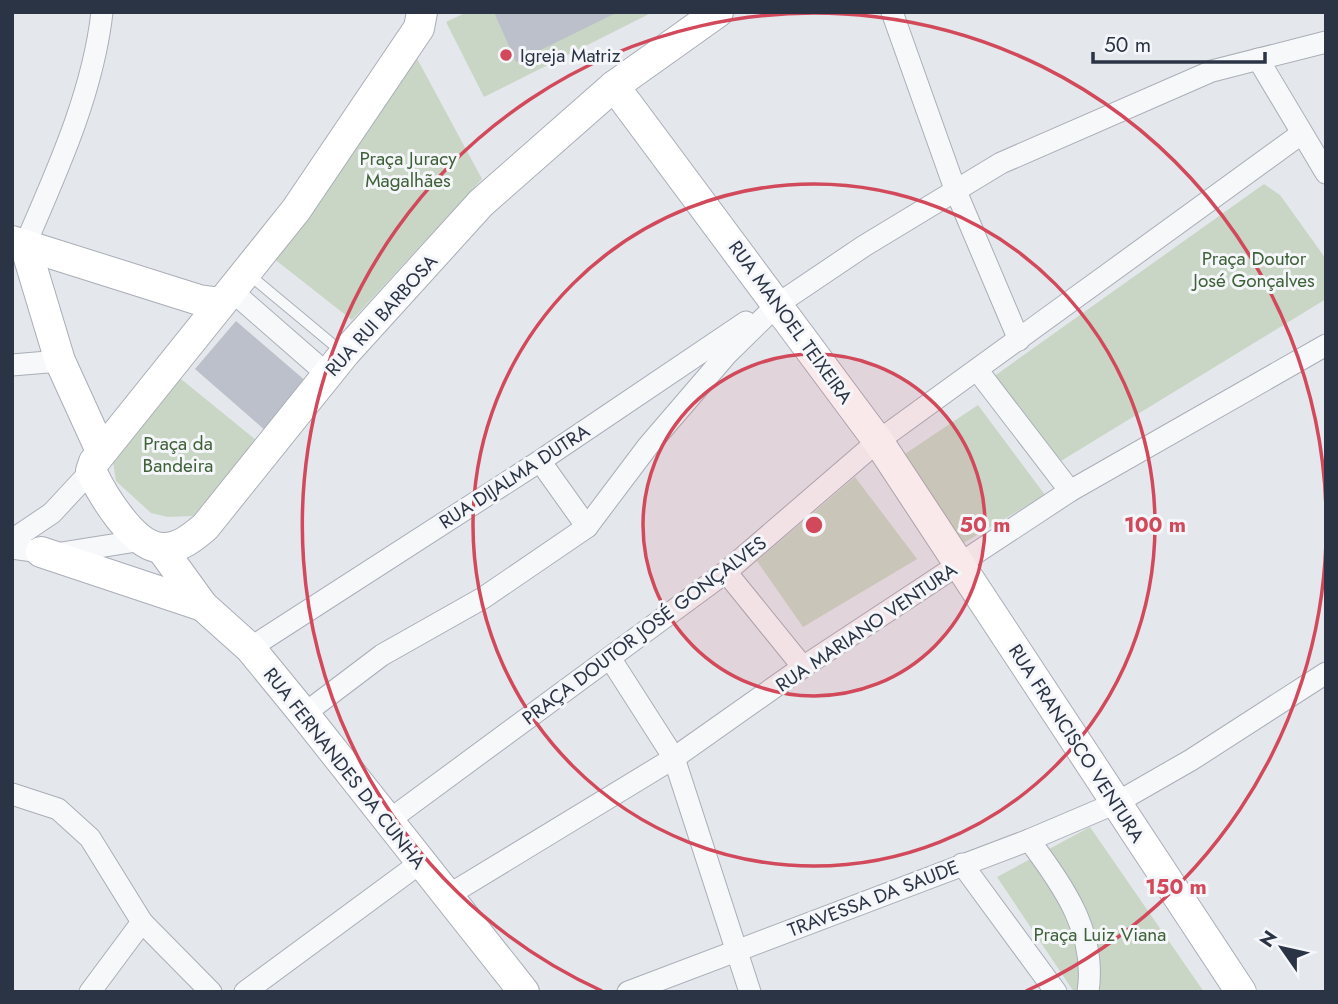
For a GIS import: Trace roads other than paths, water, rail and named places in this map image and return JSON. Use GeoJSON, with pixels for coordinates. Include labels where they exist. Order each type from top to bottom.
{"type":"FeatureCollection","features":[{"type":"Feature","properties":{"kind":"street"},"geometry":{"type":"LineString","coordinates":[[12,540],[52,513],[296,210],[419,28],[422,12]]}},
{"type":"Feature","properties":{"kind":"street","name":"RUA RUI BARBOSA"},"geometry":{"type":"LineString","coordinates":[[152,544],[188,541],[205,527],[335,364],[481,203],[614,86],[718,12]]}},
{"type":"Feature","properties":{"kind":"street"},"geometry":{"type":"LineString","coordinates":[[891,12],[955,189],[1019,340]]}},
{"type":"Feature","properties":{"kind":"street"},"geometry":{"type":"LineString","coordinates":[[103,13],[90,69],[62,157],[19,243],[110,505],[152,544]]}},
{"type":"Feature","properties":{"kind":"street"},"geometry":{"type":"LineString","coordinates":[[304,713],[382,656],[483,597],[587,527],[696,388],[778,304],[955,189],[1002,163],[1212,71],[1326,42]]}},
{"type":"Feature","properties":{"kind":"street"},"geometry":{"type":"LineString","coordinates":[[1258,59],[1326,173]]}},
{"type":"Feature","properties":{"kind":"street","name":"RUA MANOEL TEIXEIRA"},"geometry":{"type":"LineString","coordinates":[[614,86],[878,441],[960,565]]}},
{"type":"Feature","properties":{"kind":"street","name":"PRAÇA DOUTOR JOSÉ GONÇALVES"},"geometry":{"type":"LineString","coordinates":[[388,821],[726,572],[878,441],[1301,134]]}},
{"type":"Feature","properties":{"kind":"street"},"geometry":{"type":"LineString","coordinates":[[19,243],[199,300],[233,289]]}},
{"type":"Feature","properties":{"kind":"street"},"geometry":{"type":"LineString","coordinates":[[233,289],[335,364]]}},
{"type":"Feature","properties":{"kind":"street","name":"RUA DIJALMA DUTRA"},"geometry":{"type":"LineString","coordinates":[[250,648],[540,461],[655,381],[778,304]]}},
{"type":"Feature","properties":{"kind":"street","name":"RUA MARIANO VENTURA"},"geometry":{"type":"LineString","coordinates":[[447,897],[674,758],[803,667],[1070,491],[1326,345]]}},
{"type":"Feature","properties":{"kind":"street"},"geometry":{"type":"LineString","coordinates":[[12,365],[60,361]]}},
{"type":"Feature","properties":{"kind":"street"},"geometry":{"type":"LineString","coordinates":[[978,370],[1070,491]]}},
{"type":"Feature","properties":{"kind":"street"},"geometry":{"type":"LineString","coordinates":[[540,461],[587,527]]}},
{"type":"Feature","properties":{"kind":"street"},"geometry":{"type":"LineString","coordinates":[[27,550],[55,554],[152,544]]}},
{"type":"Feature","properties":{"kind":"street","name":"RUA FERNANDES DA CUNHA"},"geometry":{"type":"LineString","coordinates":[[152,544],[203,606],[250,648],[304,713],[524,992]]}},
{"type":"Feature","properties":{"kind":"street"},"geometry":{"type":"LineString","coordinates":[[27,550],[203,606]]}},
{"type":"Feature","properties":{"kind":"street","name":"RUA FRANCISCO VENTURA"},"geometry":{"type":"LineString","coordinates":[[960,565],[1241,992]]}},
{"type":"Feature","properties":{"kind":"street"},"geometry":{"type":"LineString","coordinates":[[726,572],[803,667]]}},
{"type":"Feature","properties":{"kind":"street"},"geometry":{"type":"LineString","coordinates":[[610,658],[674,758],[739,951],[750,992]]}},
{"type":"Feature","properties":{"kind":"street","name":"TRAVESSA DA SAUDE"},"geometry":{"type":"LineString","coordinates":[[628,992],[962,863],[1029,840],[1116,803],[1191,760],[1326,673]]}},
{"type":"Feature","properties":{"kind":"street"},"geometry":{"type":"LineString","coordinates":[[12,794],[58,809],[90,838],[142,922],[211,992]]}},
{"type":"Feature","properties":{"kind":"street"},"geometry":{"type":"LineString","coordinates":[[1029,840],[1054,873],[1085,934],[1090,961],[1088,992]]}},
{"type":"Feature","properties":{"kind":"street"},"geometry":{"type":"LineString","coordinates":[[245,992],[420,863]]}},
{"type":"Feature","properties":{"kind":"street"},"geometry":{"type":"LineString","coordinates":[[962,863],[1056,992]]}},
{"type":"Feature","properties":{"kind":"street"},"geometry":{"type":"LineString","coordinates":[[90,992],[142,922]]}},
{"type":"Feature","properties":{"kind":"place","name":"Igreja Matriz"},"geometry":{"type":"Point","coordinates":[506,55]}},
{"type":"Feature","properties":{"kind":"park label","name":"Praça Juracy Magalhães"},"geometry":{"type":"Point","coordinates":[408,169]}},
{"type":"Feature","properties":{"kind":"park label","name":"Praça Doutor José Gonçalves"},"geometry":{"type":"Point","coordinates":[1254,269]}},
{"type":"Feature","properties":{"kind":"park label","name":"Praça da Bandeira"},"geometry":{"type":"Point","coordinates":[178,454]}},
{"type":"Feature","properties":{"kind":"park label","name":"Praça Luiz Viana"},"geometry":{"type":"Point","coordinates":[1100,934]}}]}
